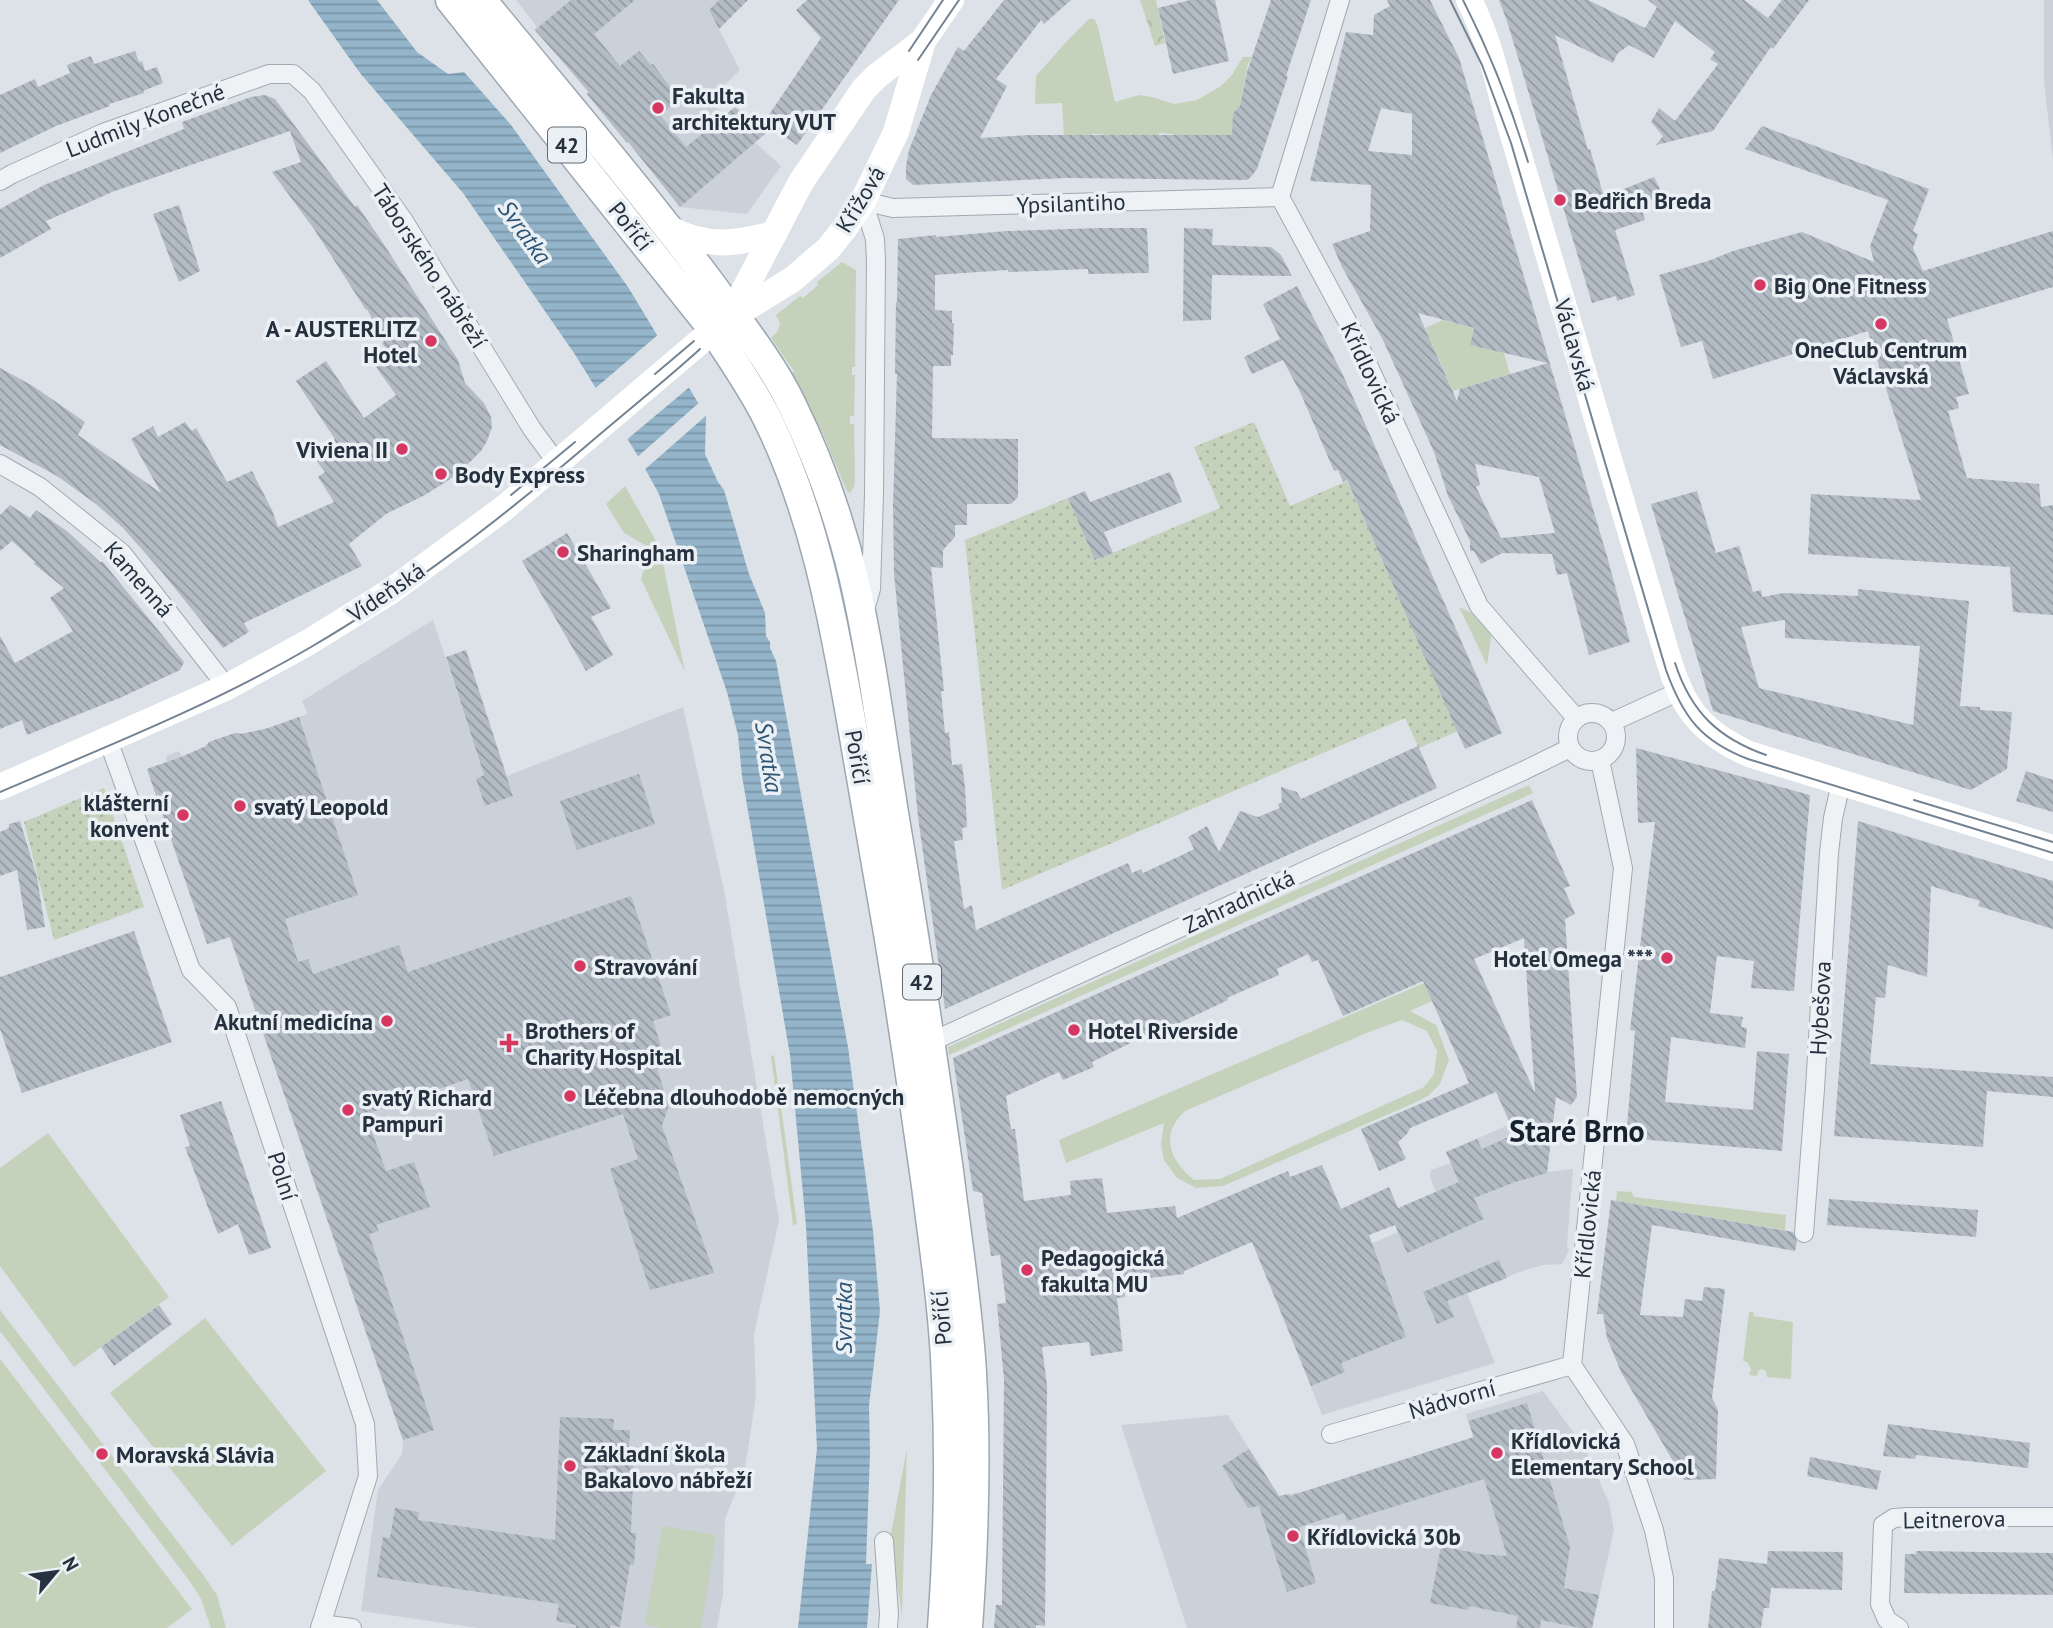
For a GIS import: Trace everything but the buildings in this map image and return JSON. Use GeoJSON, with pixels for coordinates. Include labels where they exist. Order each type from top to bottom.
{"type":"FeatureCollection","features":[{"type":"Feature","properties":{"kind":"main road","name":"Poříčí"},"geometry":{"type":"LineString","coordinates":[[450,0],[774,373],[811,447],[842,533],[862,620],[919,1047],[946,1376],[949,1464],[942,1628]]}},
{"type":"Feature","properties":{"kind":"main road","name":"Poříčí"},"geometry":{"type":"LineString","coordinates":[[482,0],[670,229],[726,319],[743,375],[767,419],[815,542],[834,625],[876,857],[919,1047],[962,1269],[972,1373],[972,1571],[968,1628]]}},
{"type":"Feature","properties":{"kind":"main road","name":"Křížová"},"geometry":{"type":"LineString","coordinates":[[726,319],[809,267],[828,249],[863,201],[896,132],[923,41],[951,0]]}},
{"type":"Feature","properties":{"kind":"main road","name":"Václavská"},"geometry":{"type":"LineString","coordinates":[[1469,0],[1491,53],[1598,425],[1680,691]]}},
{"type":"Feature","properties":{"kind":"main road","name":"Křížová"},"geometry":{"type":"LineString","coordinates":[[726,319],[738,302],[801,182],[864,89],[923,41]]}},
{"type":"Feature","properties":{"kind":"main road"},"geometry":{"type":"LineString","coordinates":[[670,229],[691,239],[718,243],[745,242],[774,234]]}},
{"type":"Feature","properties":{"kind":"main road","name":"Vídeňská"},"geometry":{"type":"LineString","coordinates":[[0,787],[227,687],[309,642],[391,591],[503,509],[726,319]]}},
{"type":"Feature","properties":{"kind":"main road"},"geometry":{"type":"LineString","coordinates":[[1680,691],[1701,724],[1725,743],[1749,754],[2053,848]]}},
{"type":"Feature","properties":{"kind":"street"},"geometry":{"type":"LineString","coordinates":[[1280,197],[1340,0]]}},
{"type":"Feature","properties":{"kind":"street","name":"Ludmily Konečné"},"geometry":{"type":"LineString","coordinates":[[0,181],[103,133],[269,74],[293,74]]}},
{"type":"Feature","properties":{"kind":"street","name":"Táborského nábřeží"},"geometry":{"type":"LineString","coordinates":[[293,74],[312,91],[404,221],[532,429],[557,463]]}},
{"type":"Feature","properties":{"kind":"street","name":"Ypsilantiho"},"geometry":{"type":"LineString","coordinates":[[863,201],[898,208],[1280,197]]}},
{"type":"Feature","properties":{"kind":"street","name":"Křídlovická"},"geometry":{"type":"LineString","coordinates":[[1280,197],[1353,332],[1479,606],[1576,718]]}},
{"type":"Feature","properties":{"kind":"street","name":"Poříčí"},"geometry":{"type":"LineString","coordinates":[[862,620],[871,589],[876,275],[875,239],[863,201]]}},
{"type":"Feature","properties":{"kind":"street","name":"Kamenná"},"geometry":{"type":"LineString","coordinates":[[0,464],[40,487],[122,553],[227,687]]}},
{"type":"Feature","properties":{"kind":"street"},"geometry":{"type":"LineString","coordinates":[[1612,722],[1680,691]]}},
{"type":"Feature","properties":{"kind":"street"},"geometry":{"type":"LineString","coordinates":[[1599,713],[1612,722],[1617,737],[1615,744],[1612,751],[1600,760],[1586,761],[1570,748],[1568,732],[1576,718],[1582,714],[1599,713]]}},
{"type":"Feature","properties":{"kind":"street","name":"Polní"},"geometry":{"type":"LineString","coordinates":[[108,740],[191,970],[227,1007],[365,1424],[368,1476],[320,1626]]}},
{"type":"Feature","properties":{"kind":"street","name":"Zahradnická"},"geometry":{"type":"LineString","coordinates":[[919,1047],[1570,748]]}},
{"type":"Feature","properties":{"kind":"street","name":"Křídlovická"},"geometry":{"type":"LineString","coordinates":[[1572,1365],[1623,868],[1600,760]]}},
{"type":"Feature","properties":{"kind":"street","name":"Hybešova"},"geometry":{"type":"LineString","coordinates":[[1804,1233],[1829,853],[1833,817],[1841,783]]}},
{"type":"Feature","properties":{"kind":"street"},"geometry":{"type":"LineString","coordinates":[[1572,1365],[1625,1444],[1654,1530],[1664,1578],[1664,1628]]}},
{"type":"Feature","properties":{"kind":"street","name":"Nádvorní"},"geometry":{"type":"LineString","coordinates":[[1331,1434],[1572,1365]]}},
{"type":"Feature","properties":{"kind":"street","name":"Leitnerova"},"geometry":{"type":"LineString","coordinates":[[1899,1628],[1887,1620],[1880,1604],[1883,1525],[1894,1518],[1908,1517],[2053,1517]]}},
{"type":"Feature","properties":{"kind":"street"},"geometry":{"type":"LineString","coordinates":[[884,1542],[888,1628]]}},
{"type":"Feature","properties":{"kind":"street"},"geometry":{"type":"LineString","coordinates":[[320,1626],[352,1628]]}},
{"type":"Feature","properties":{"kind":"shaded area","name":"Fakulta architektury VUT"},"geometry":{"type":"Polygon","coordinates":[[[516,0],[719,0],[709,10],[740,70],[709,101],[781,166],[747,214],[680,207],[556,53],[534,30],[537,27],[516,0]]]}},
{"type":"Feature","properties":{"kind":"shaded area"},"geometry":{"type":"Polygon","coordinates":[[[2044,0],[2053,0],[2053,159],[2044,82],[2044,0]]]}},
{"type":"Feature","properties":{"kind":"shaded area","name":"Brothers of Charity Hospital"},"geometry":{"type":"Polygon","coordinates":[[[433,620],[484,775],[476,780],[485,806],[513,796],[507,776],[683,707],[724,890],[779,1220],[754,1334],[756,1395],[745,1469],[725,1519],[723,1594],[717,1628],[478,1628],[361,1611],[378,1490],[402,1454],[403,1440],[230,937],[210,944],[206,941],[147,769],[167,762],[166,756],[179,751],[182,757],[205,747],[209,742],[235,733],[250,734],[308,714],[302,701],[433,620]]]}},
{"type":"Feature","properties":{"kind":"shaded area"},"geometry":{"type":"Polygon","coordinates":[[[1555,1105],[1547,1172],[1573,1169],[1567,1245],[1569,1250],[1562,1264],[1525,1270],[1467,1293],[1495,1363],[1322,1415],[1272,1287],[1444,1212],[1430,1177],[1431,1170],[1451,1163],[1446,1152],[1555,1105]]]}},
{"type":"Feature","properties":{"kind":"shaded area"},"geometry":{"type":"Polygon","coordinates":[[[1543,1391],[1585,1448],[1609,1503],[1614,1530],[1592,1628],[1187,1628],[1121,1425],[1228,1415],[1279,1496],[1305,1491],[1473,1437],[1466,1414],[1543,1391]]]}},
{"type":"Feature","properties":{"kind":"green space"},"geometry":{"type":"Polygon","coordinates":[[[1140,0],[1156,0],[1165,43],[1155,46],[1140,0]]]}},
{"type":"Feature","properties":{"kind":"green space"},"geometry":{"type":"Polygon","coordinates":[[[1090,18],[1095,20],[1098,27],[1115,102],[1139,95],[1174,104],[1197,100],[1221,86],[1232,75],[1243,57],[1252,57],[1248,64],[1240,106],[1233,113],[1236,135],[1173,141],[1173,134],[1159,133],[1159,142],[1104,141],[1103,134],[1091,134],[1091,141],[1064,136],[1062,103],[1035,104],[1036,76],[1090,18]]]}},
{"type":"Feature","properties":{"kind":"green space"},"geometry":{"type":"Polygon","coordinates":[[[842,262],[856,270],[855,367],[852,367],[852,375],[855,375],[854,416],[850,416],[850,424],[854,424],[855,479],[850,493],[792,374],[794,371],[771,338],[778,331],[780,323],[776,315],[800,296],[803,298],[818,285],[817,282],[842,262]]]}},
{"type":"Feature","properties":{"kind":"green space"},"geometry":{"type":"Polygon","coordinates":[[[1443,320],[1474,328],[1470,345],[1484,348],[1498,333],[1510,374],[1453,391],[1425,328],[1443,320]]]}},
{"type":"Feature","properties":{"kind":"green space"},"geometry":{"type":"Polygon","coordinates":[[[1254,422],[1290,506],[1347,481],[1458,731],[1419,748],[1405,718],[1002,890],[965,540],[1068,498],[1096,560],[1220,508],[1194,447],[1254,422]]]}},
{"type":"Feature","properties":{"kind":"green space"},"geometry":{"type":"Polygon","coordinates":[[[625,486],[660,548],[685,672],[641,579],[654,550],[624,533],[606,504],[625,486]]]}},
{"type":"Feature","properties":{"kind":"green space"},"geometry":{"type":"Polygon","coordinates":[[[1459,607],[1493,623],[1487,665],[1459,607]]]}},
{"type":"Feature","properties":{"kind":"green space"},"geometry":{"type":"Polygon","coordinates":[[[1529,785],[1533,793],[949,1055],[948,1047],[1529,785]]]}},
{"type":"Feature","properties":{"kind":"green space"},"geometry":{"type":"Polygon","coordinates":[[[104,788],[144,907],[54,940],[24,822],[104,788]]]}},
{"type":"Feature","properties":{"kind":"green space"},"geometry":{"type":"Polygon","coordinates":[[[1424,983],[1432,1001],[1410,1011],[1436,1025],[1449,1060],[1440,1084],[1428,1096],[1223,1186],[1196,1188],[1177,1178],[1164,1160],[1161,1144],[1164,1123],[1066,1163],[1059,1140],[1424,983]],[[1402,1020],[1185,1111],[1172,1129],[1170,1138],[1174,1156],[1194,1180],[1220,1179],[1424,1087],[1434,1074],[1437,1051],[1427,1031],[1402,1020]]]}},
{"type":"Feature","properties":{"kind":"green space"},"geometry":{"type":"Polygon","coordinates":[[[774,1055],[797,1224],[793,1225],[771,1056],[774,1055]]]}},
{"type":"Feature","properties":{"kind":"green space"},"geometry":{"type":"Polygon","coordinates":[[[48,1133],[169,1297],[74,1367],[0,1266],[0,1168],[48,1133]]]}},
{"type":"Feature","properties":{"kind":"green space"},"geometry":{"type":"Polygon","coordinates":[[[1617,1191],[1631,1192],[1634,1197],[1786,1215],[1785,1230],[1616,1201],[1617,1191]]]}},
{"type":"Feature","properties":{"kind":"green space","name":"Moravská Slávia"},"geometry":{"type":"Polygon","coordinates":[[[0,1310],[204,1576],[217,1595],[226,1628],[211,1628],[201,1599],[191,1583],[0,1331],[0,1310]]]}},
{"type":"Feature","properties":{"kind":"green space"},"geometry":{"type":"Polygon","coordinates":[[[1749,1312],[1753,1312],[1754,1316],[1793,1322],[1791,1379],[1767,1377],[1766,1371],[1762,1369],[1757,1376],[1749,1375],[1751,1369],[1747,1362],[1743,1361],[1749,1312]]]}},
{"type":"Feature","properties":{"kind":"green space"},"geometry":{"type":"Polygon","coordinates":[[[205,1318],[326,1471],[232,1546],[110,1393],[205,1318]]]}},
{"type":"Feature","properties":{"kind":"green space"},"geometry":{"type":"Polygon","coordinates":[[[0,1359],[192,1609],[167,1628],[0,1628],[0,1359]]]}},
{"type":"Feature","properties":{"kind":"green space"},"geometry":{"type":"Polygon","coordinates":[[[907,1448],[902,1615],[890,1540],[907,1448]]]}},
{"type":"Feature","properties":{"kind":"green space"},"geometry":{"type":"Polygon","coordinates":[[[662,1526],[716,1535],[701,1628],[661,1628],[645,1625],[662,1526]]]}},
{"type":"Feature","properties":{"kind":"water","name":"Svratka"},"geometry":{"type":"Polygon","coordinates":[[[308,0],[377,0],[417,52],[448,74],[464,72],[511,125],[628,287],[706,416],[705,454],[724,490],[749,574],[765,613],[766,636],[776,661],[848,1047],[873,1231],[880,1311],[869,1406],[866,1564],[872,1564],[867,1628],[798,1628],[817,1448],[806,1226],[790,1055],[742,776],[738,735],[727,692],[659,494],[638,456],[574,353],[463,193],[360,73],[308,0]]]}},
{"type":"Feature","properties":{"kind":"pier"},"geometry":{"type":"Polygon","coordinates":[[[660,333],[692,385],[624,442],[592,391],[660,333]]]}},
{"type":"Feature","properties":{"kind":"pier"},"geometry":{"type":"Polygon","coordinates":[[[701,401],[708,414],[642,472],[635,459],[701,401]]]}},
{"type":"Feature","properties":{"kind":"tram line"},"geometry":{"type":"LineString","coordinates":[[909,51],[943,0]]}},
{"type":"Feature","properties":{"kind":"tram line"},"geometry":{"type":"LineString","coordinates":[[918,60],[959,0]]}},
{"type":"Feature","properties":{"kind":"tram line"},"geometry":{"type":"LineString","coordinates":[[1450,0],[1482,65],[1511,143],[1666,670],[1687,714],[1718,744],[1748,759],[2053,853]]}},
{"type":"Feature","properties":{"kind":"tram line"},"geometry":{"type":"LineString","coordinates":[[1463,0],[1499,80],[1528,162]]}},
{"type":"Feature","properties":{"kind":"tram line"},"geometry":{"type":"LineString","coordinates":[[655,374],[694,341]]}},
{"type":"Feature","properties":{"kind":"tram line"},"geometry":{"type":"LineString","coordinates":[[0,792],[197,707],[274,668],[385,601],[491,524],[700,349]]}},
{"type":"Feature","properties":{"kind":"tram line"},"geometry":{"type":"LineString","coordinates":[[511,495],[575,442]]}},
{"type":"Feature","properties":{"kind":"tram line"},"geometry":{"type":"LineString","coordinates":[[1675,663],[1689,696],[1708,721],[1734,740],[1766,755]]}},
{"type":"Feature","properties":{"kind":"tram line"},"geometry":{"type":"LineString","coordinates":[[1914,800],[2053,842]]}},
{"type":"Feature","properties":{"kind":"place","name":"Fakulta architektury VUT"},"geometry":{"type":"Point","coordinates":[658,108]}},
{"type":"Feature","properties":{"kind":"place","name":"Bedřich Breda"},"geometry":{"type":"Point","coordinates":[1560,200]}},
{"type":"Feature","properties":{"kind":"place","name":"Big One Fitness"},"geometry":{"type":"Point","coordinates":[1760,285]}},
{"type":"Feature","properties":{"kind":"place","name":"OneClub Centrum Václavská"},"geometry":{"type":"Point","coordinates":[1881,324]}},
{"type":"Feature","properties":{"kind":"place","name":"A - AUSTERLITZ Hotel"},"geometry":{"type":"Point","coordinates":[431,341]}},
{"type":"Feature","properties":{"kind":"place","name":"Viviena II"},"geometry":{"type":"Point","coordinates":[402,449]}},
{"type":"Feature","properties":{"kind":"place","name":"Body Express"},"geometry":{"type":"Point","coordinates":[441,474]}},
{"type":"Feature","properties":{"kind":"place","name":"Sharingham"},"geometry":{"type":"Point","coordinates":[563,552]}},
{"type":"Feature","properties":{"kind":"place","name":"svatý Leopold"},"geometry":{"type":"Point","coordinates":[240,806]}},
{"type":"Feature","properties":{"kind":"place","name":"klášterní konvent"},"geometry":{"type":"Point","coordinates":[183,815]}},
{"type":"Feature","properties":{"kind":"place","name":"Hotel Omega ***"},"geometry":{"type":"Point","coordinates":[1667,958]}},
{"type":"Feature","properties":{"kind":"place","name":"Stravování"},"geometry":{"type":"Point","coordinates":[580,966]}},
{"type":"Feature","properties":{"kind":"place","name":"Akutní medicína"},"geometry":{"type":"Point","coordinates":[387,1021]}},
{"type":"Feature","properties":{"kind":"place","name":"Hotel Riverside"},"geometry":{"type":"Point","coordinates":[1074,1030]}},
{"type":"Feature","properties":{"kind":"place","name":"Brothers of Charity Hospital"},"geometry":{"type":"Point","coordinates":[509,1043]}},
{"type":"Feature","properties":{"kind":"place","name":"Léčebna dlouhodobě nemocných"},"geometry":{"type":"Point","coordinates":[570,1096]}},
{"type":"Feature","properties":{"kind":"place","name":"svatý Richard Pampuri"},"geometry":{"type":"Point","coordinates":[348,1110]}},
{"type":"Feature","properties":{"kind":"place","name":"Pedagogická fakulta MU"},"geometry":{"type":"Point","coordinates":[1027,1270]}},
{"type":"Feature","properties":{"kind":"place","name":"Křídlovická Elementary School"},"geometry":{"type":"Point","coordinates":[1497,1453]}},
{"type":"Feature","properties":{"kind":"place","name":"Moravská Slávia"},"geometry":{"type":"Point","coordinates":[102,1454]}},
{"type":"Feature","properties":{"kind":"place","name":"Základní škola Bakalovo nábřeží"},"geometry":{"type":"Point","coordinates":[570,1466]}},
{"type":"Feature","properties":{"kind":"place","name":"Křídlovická 30b"},"geometry":{"type":"Point","coordinates":[1293,1536]}},
{"type":"Feature","properties":{"kind":"district","name":"Staré Brno"},"geometry":{"type":"Point","coordinates":[1577,1130]}}]}
